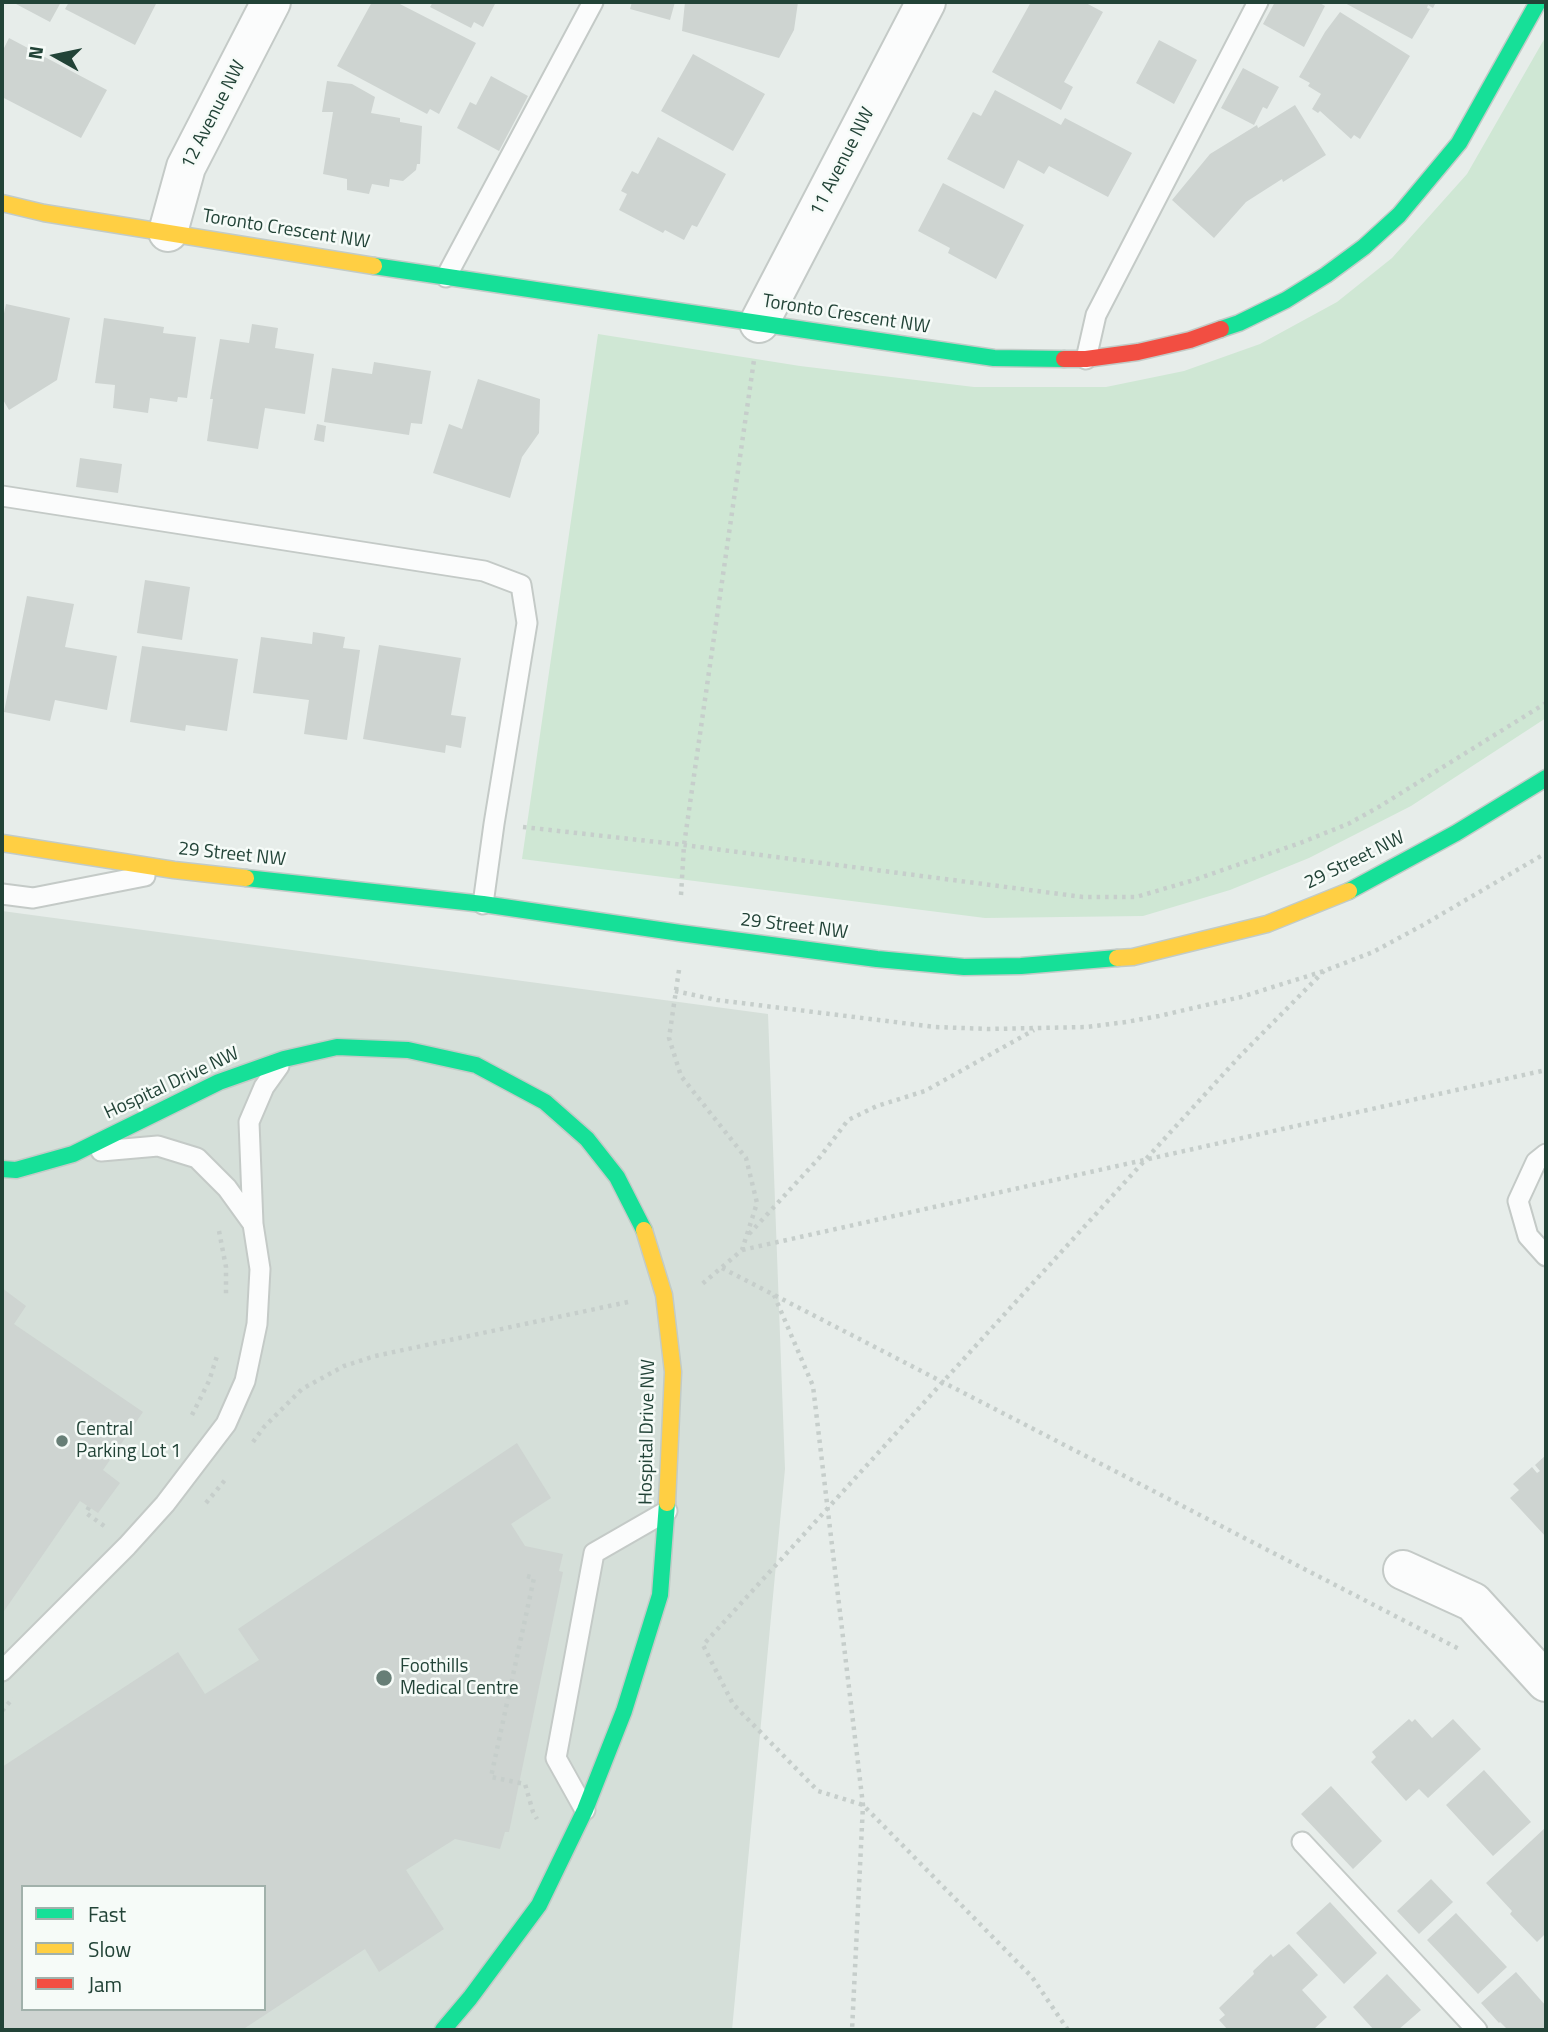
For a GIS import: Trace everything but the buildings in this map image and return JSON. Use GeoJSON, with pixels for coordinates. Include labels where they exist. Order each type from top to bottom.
{"type":"FeatureCollection","features":[{"type":"Feature","properties":{"kind":"street","name":"12 Avenue NW"},"geometry":{"type":"LineString","coordinates":[[168,232],[186,167],[271,2]]}},
{"type":"Feature","properties":{"kind":"street","name":"11 Avenue NW"},"geometry":{"type":"LineString","coordinates":[[759,323],[926,2]]}},
{"type":"Feature","properties":{"kind":"street","name":"Toronto Crescent NW"},"geometry":{"type":"LineString","coordinates":[[2,203],[44,213],[446,277],[994,359],[1086,359],[1164,346],[1239,323],[1296,294],[1364,247],[1399,215],[1459,143],[1538,2]]}},
{"type":"Feature","properties":{"kind":"street","name":"29 Street NW"},"geometry":{"type":"LineString","coordinates":[[2,843],[174,870],[483,904],[877,959],[964,967],[1021,966],[1133,957],[1267,924],[1339,896],[1456,833],[1546,778]]}},
{"type":"Feature","properties":{"kind":"street","name":"Hospital Drive NW"},"geometry":{"type":"LineString","coordinates":[[2,1169],[16,1170],[73,1154],[219,1082],[284,1059],[337,1047],[408,1050],[476,1065],[545,1102],[587,1139],[617,1177],[641,1222],[664,1294],[673,1372],[660,1595],[624,1711],[585,1810],[539,1905],[443,2030]]}},
{"type":"Feature","properties":{"kind":"street"},"geometry":{"type":"LineString","coordinates":[[1403,1570],[1473,1602],[1546,1682]]}},
{"type":"Feature","properties":{"kind":"lane"},"geometry":{"type":"LineString","coordinates":[[446,277],[593,2]]}},
{"type":"Feature","properties":{"kind":"lane"},"geometry":{"type":"LineString","coordinates":[[1086,359],[1096,315],[1258,2]]}},
{"type":"Feature","properties":{"kind":"lane"},"geometry":{"type":"LineString","coordinates":[[2,496],[484,571],[522,585],[527,623],[483,904]]}},
{"type":"Feature","properties":{"kind":"lane"},"geometry":{"type":"LineString","coordinates":[[2,894],[33,898],[174,870]]}},
{"type":"Feature","properties":{"kind":"lane"},"geometry":{"type":"LineString","coordinates":[[2,1671],[127,1546],[165,1504],[226,1424],[245,1381],[257,1324],[260,1269],[253,1224],[249,1122],[264,1087],[284,1059]]}},
{"type":"Feature","properties":{"kind":"lane"},"geometry":{"type":"LineString","coordinates":[[73,1154],[158,1146],[197,1158],[227,1188],[253,1224]]}},
{"type":"Feature","properties":{"kind":"lane"},"geometry":{"type":"LineString","coordinates":[[1546,1154],[1536,1162],[1518,1201],[1528,1236],[1546,1256]]}},
{"type":"Feature","properties":{"kind":"lane"},"geometry":{"type":"LineString","coordinates":[[585,1810],[556,1758],[594,1553],[667,1511]]}},
{"type":"Feature","properties":{"kind":"lane"},"geometry":{"type":"LineString","coordinates":[[1302,1842],[1477,2030]]}},
{"type":"Feature","properties":{"kind":"path"},"geometry":{"type":"LineString","coordinates":[[681,895],[684,845],[759,323]]}},
{"type":"Feature","properties":{"kind":"path"},"geometry":{"type":"LineString","coordinates":[[494,824],[684,845],[1083,897],[1136,897],[1194,880],[1348,824],[1546,703]]}},
{"type":"Feature","properties":{"kind":"path"},"geometry":{"type":"LineString","coordinates":[[1068,2030],[1032,1977],[863,1805],[818,1791],[733,1704],[703,1645],[1145,1159],[1239,1057],[1324,971]]}},
{"type":"Feature","properties":{"kind":"path"},"geometry":{"type":"LineString","coordinates":[[679,972],[669,1038],[681,1076],[746,1158],[757,1203],[742,1250]]}},
{"type":"Feature","properties":{"kind":"path"},"geometry":{"type":"LineString","coordinates":[[746,1237],[820,1157],[848,1120],[877,1106],[925,1091],[1037,1028]]}},
{"type":"Feature","properties":{"kind":"path"},"geometry":{"type":"LineString","coordinates":[[699,1286],[742,1250],[1546,1070]]}},
{"type":"Feature","properties":{"kind":"path"},"geometry":{"type":"LineString","coordinates":[[216,1221],[226,1267],[226,1307]]}},
{"type":"Feature","properties":{"kind":"path"},"geometry":{"type":"LineString","coordinates":[[722,1268],[1465,1652]]}},
{"type":"Feature","properties":{"kind":"path"},"geometry":{"type":"LineString","coordinates":[[774,1294],[813,1386],[863,1805],[852,2030]]}},
{"type":"Feature","properties":{"kind":"path"},"geometry":{"type":"LineString","coordinates":[[248,1448],[264,1427],[302,1389],[344,1366],[375,1356],[635,1301]]}},
{"type":"Feature","properties":{"kind":"path"},"geometry":{"type":"LineString","coordinates":[[189,1420],[209,1381],[221,1344]]}},
{"type":"Feature","properties":{"kind":"path"},"geometry":{"type":"LineString","coordinates":[[202,1507],[226,1478]]}},
{"type":"Feature","properties":{"kind":"path"},"geometry":{"type":"LineString","coordinates":[[89,1507],[86,1513],[111,1530]]}},
{"type":"Feature","properties":{"kind":"path"},"geometry":{"type":"LineString","coordinates":[[527,1576],[534,1578],[491,1777],[525,1784],[533,1812]]}},
{"type":"Feature","properties":{"kind":"path"},"geometry":{"type":"LineString","coordinates":[[2,1711],[21,1690]]}},
{"type":"Feature","properties":{"kind":"shaded area","name":"Foothills Medical Centre"},"geometry":{"type":"Polygon","coordinates":[[[2,911],[768,1014],[785,1469],[732,2030],[2,2030],[2,911]]]}},
{"type":"Feature","properties":{"kind":"green space"},"geometry":{"type":"Polygon","coordinates":[[[1546,36],[1546,718],[1411,806],[1309,858],[1230,890],[1143,916],[985,918],[522,859],[598,334],[800,366],[974,387],[1106,387],[1184,371],[1260,344],[1337,302],[1392,258],[1467,174],[1546,36]]]}},
{"type":"Feature","properties":{"kind":"traffic: fast"},"geometry":{"type":"LineString","coordinates":[[1221,329],[1286,300],[1326,275],[1364,247],[1399,215],[1459,143],[1538,2]]}},
{"type":"Feature","properties":{"kind":"traffic: fast"},"geometry":{"type":"LineString","coordinates":[[374,266],[994,358],[1064,359]]}},
{"type":"Feature","properties":{"kind":"traffic: fast"},"geometry":{"type":"LineString","coordinates":[[1349,891],[1456,833],[1546,778]]}},
{"type":"Feature","properties":{"kind":"traffic: fast"},"geometry":{"type":"LineString","coordinates":[[246,878],[483,904],[877,959],[964,967],[1021,966],[1117,958]]}},
{"type":"Feature","properties":{"kind":"traffic: fast"},"geometry":{"type":"LineString","coordinates":[[2,1169],[16,1170],[73,1154],[219,1082],[284,1059],[337,1047],[408,1050],[476,1065],[545,1102],[587,1139],[617,1177],[644,1230]]}},
{"type":"Feature","properties":{"kind":"traffic: fast"},"geometry":{"type":"LineString","coordinates":[[443,2030],[539,1905],[585,1810],[624,1711],[660,1595],[667,1503]]}},
{"type":"Feature","properties":{"kind":"traffic: slow"},"geometry":{"type":"LineString","coordinates":[[2,203],[44,213],[374,266]]}},
{"type":"Feature","properties":{"kind":"traffic: slow"},"geometry":{"type":"LineString","coordinates":[[2,843],[174,870],[246,878]]}},
{"type":"Feature","properties":{"kind":"traffic: slow"},"geometry":{"type":"LineString","coordinates":[[1117,958],[1133,957],[1267,924],[1349,891]]}},
{"type":"Feature","properties":{"kind":"traffic: slow"},"geometry":{"type":"LineString","coordinates":[[644,1230],[664,1295],[673,1372],[667,1503]]}},
{"type":"Feature","properties":{"kind":"traffic: jam"},"geometry":{"type":"LineString","coordinates":[[1064,359],[1138,352],[1190,340],[1221,329]]}},
{"type":"Feature","properties":{"kind":"place","name":"Central Parking Lot 1"},"geometry":{"type":"Point","coordinates":[62,1441]}},
{"type":"Feature","properties":{"kind":"place","name":"Foothills Medical Centre"},"geometry":{"type":"Point","coordinates":[384,1678]}}]}
